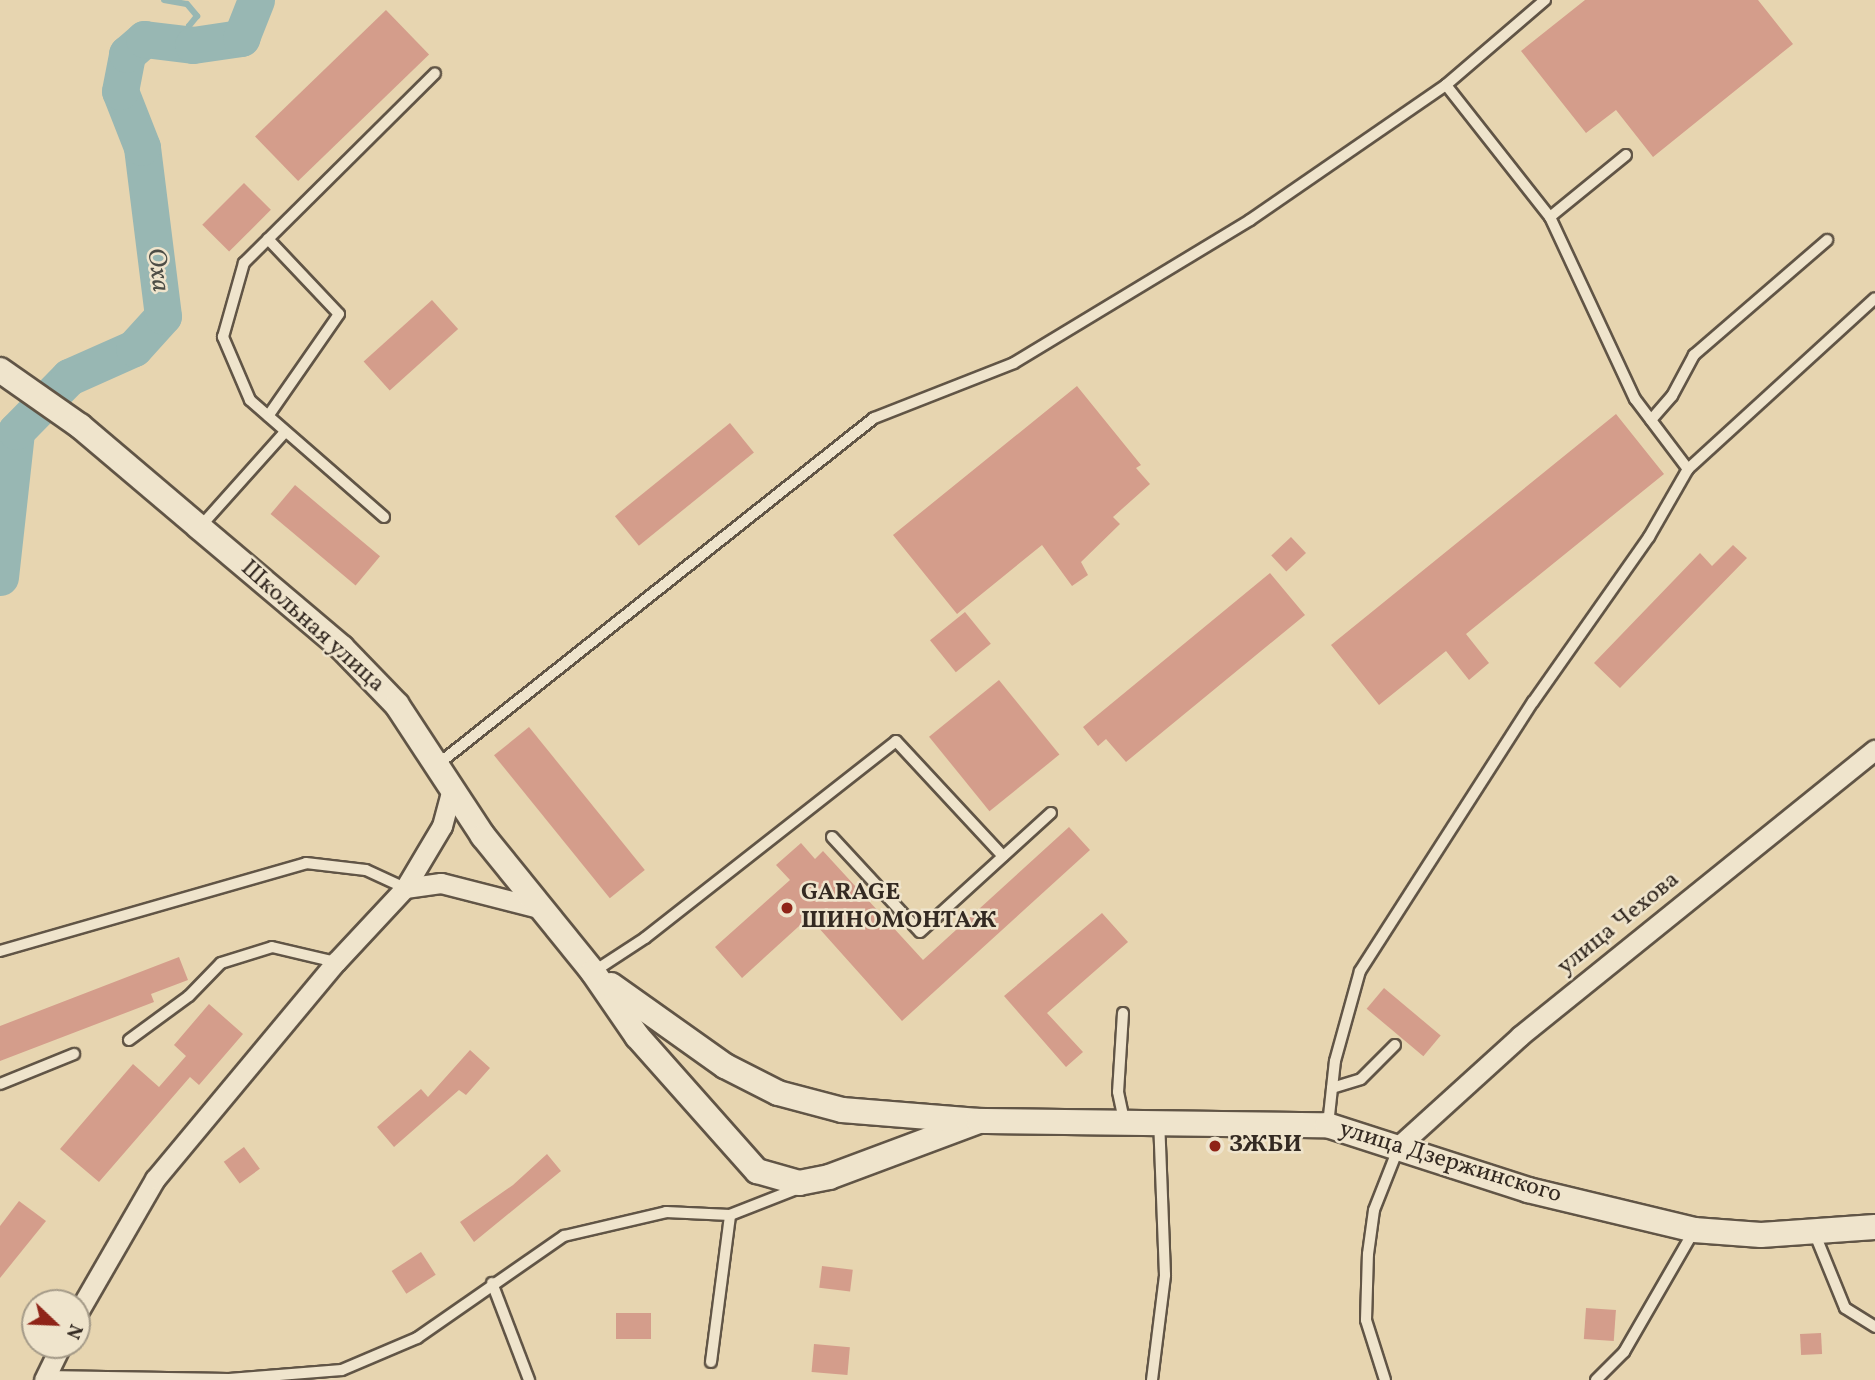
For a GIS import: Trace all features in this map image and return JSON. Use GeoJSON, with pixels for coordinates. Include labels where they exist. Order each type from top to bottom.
{"type":"FeatureCollection","features":[{"type":"Feature","properties":{"kind":"street","name":"Школьная улица"},"geometry":{"type":"LineString","coordinates":[[0,370],[28,387],[80,426],[342,648],[397,705],[451,792],[539,908],[593,972]]}},
{"type":"Feature","properties":{"kind":"street","name":"улица Чехова"},"geometry":{"type":"LineString","coordinates":[[1400,1145],[1520,1036],[1875,750]]}},
{"type":"Feature","properties":{"kind":"street"},"geometry":{"type":"LineString","coordinates":[[91,1290],[155,1179],[337,962],[405,888],[442,826],[451,792]]}},
{"type":"Feature","properties":{"kind":"street"},"geometry":{"type":"LineString","coordinates":[[405,888],[441,883],[539,908]]}},
{"type":"Feature","properties":{"kind":"street","name":"улица Дзержинского"},"geometry":{"type":"LineString","coordinates":[[593,972],[637,1035],[757,1171],[799,1183],[829,1177],[979,1121]]}},
{"type":"Feature","properties":{"kind":"street","name":"улица Дзержинского"},"geometry":{"type":"LineString","coordinates":[[593,972],[674,1034],[778,1093],[842,1110],[979,1121],[1124,1120],[1327,1125],[1400,1145],[1528,1190],[1694,1230],[1761,1235],[1875,1227]]}},
{"type":"Feature","properties":{"kind":"street"},"geometry":{"type":"LineString","coordinates":[[44,1378],[54,1359]]}},
{"type":"Feature","properties":{"kind":"lane"},"geometry":{"type":"LineString","coordinates":[[434,768],[874,418],[1014,363],[1250,220],[1446,85],[1545,0]]}},
{"type":"Feature","properties":{"kind":"lane"},"geometry":{"type":"LineString","coordinates":[[384,517],[250,400],[223,337],[244,262],[435,73]]}},
{"type":"Feature","properties":{"kind":"lane"},"geometry":{"type":"LineString","coordinates":[[1446,85],[1550,217],[1635,399],[1688,470]]}},
{"type":"Feature","properties":{"kind":"lane"},"geometry":{"type":"LineString","coordinates":[[1550,217],[1626,155]]}},
{"type":"Feature","properties":{"kind":"lane"},"geometry":{"type":"LineString","coordinates":[[268,239],[339,314],[268,416]]}},
{"type":"Feature","properties":{"kind":"lane"},"geometry":{"type":"LineString","coordinates":[[1651,420],[1672,396],[1694,355],[1827,240]]}},
{"type":"Feature","properties":{"kind":"lane"},"geometry":{"type":"LineString","coordinates":[[1327,1125],[1351,992],[1360,971],[1533,702],[1649,537],[1688,470],[1875,298]]}},
{"type":"Feature","properties":{"kind":"lane"},"geometry":{"type":"LineString","coordinates":[[199,527],[285,432]]}},
{"type":"Feature","properties":{"kind":"lane"},"geometry":{"type":"LineString","coordinates":[[593,972],[656,929],[896,741],[1003,856]]}},
{"type":"Feature","properties":{"kind":"lane"},"geometry":{"type":"LineString","coordinates":[[832,837],[920,933],[1051,813]]}},
{"type":"Feature","properties":{"kind":"lane"},"geometry":{"type":"LineString","coordinates":[[0,951],[306,863],[366,870],[405,888]]}},
{"type":"Feature","properties":{"kind":"lane"},"geometry":{"type":"LineString","coordinates":[[129,1040],[188,996],[221,963],[272,947],[337,962]]}},
{"type":"Feature","properties":{"kind":"lane"},"geometry":{"type":"LineString","coordinates":[[1124,1013],[1118,1092],[1124,1120]]}},
{"type":"Feature","properties":{"kind":"lane"},"geometry":{"type":"LineString","coordinates":[[1332,1088],[1361,1079],[1395,1045]]}},
{"type":"Feature","properties":{"kind":"lane"},"geometry":{"type":"LineString","coordinates":[[0,1084],[74,1054]]}},
{"type":"Feature","properties":{"kind":"lane"},"geometry":{"type":"LineString","coordinates":[[1152,1380],[1165,1275],[1159,1121]]}},
{"type":"Feature","properties":{"kind":"lane"},"geometry":{"type":"LineString","coordinates":[[1385,1380],[1366,1320],[1368,1254],[1374,1210],[1400,1145]]}},
{"type":"Feature","properties":{"kind":"lane"},"geometry":{"type":"LineString","coordinates":[[44,1378],[229,1380],[293,1377],[342,1370],[417,1338],[492,1283],[564,1236],[666,1212],[730,1215],[829,1177]]}},
{"type":"Feature","properties":{"kind":"lane"},"geometry":{"type":"LineString","coordinates":[[711,1362],[730,1215]]}},
{"type":"Feature","properties":{"kind":"lane"},"geometry":{"type":"LineString","coordinates":[[1596,1380],[1624,1352],[1694,1230]]}},
{"type":"Feature","properties":{"kind":"lane"},"geometry":{"type":"LineString","coordinates":[[1814,1232],[1844,1308],[1875,1327]]}},
{"type":"Feature","properties":{"kind":"lane"},"geometry":{"type":"LineString","coordinates":[[492,1283],[529,1380]]}},
{"type":"Feature","properties":{"kind":"building"},"geometry":{"type":"Polygon","coordinates":[[[1585,0],[1758,0],[1793,44],[1653,157],[1616,110],[1586,133],[1521,51],[1585,0]]]}},
{"type":"Feature","properties":{"kind":"building"},"geometry":{"type":"Polygon","coordinates":[[[386,10],[429,55],[298,181],[255,136],[386,10]]]}},
{"type":"Feature","properties":{"kind":"building"},"geometry":{"type":"Polygon","coordinates":[[[244,183],[271,210],[229,252],[202,225],[244,183]]]}},
{"type":"Feature","properties":{"kind":"building"},"geometry":{"type":"Polygon","coordinates":[[[432,300],[458,329],[390,391],[364,362],[432,300]]]}},
{"type":"Feature","properties":{"kind":"building"},"geometry":{"type":"Polygon","coordinates":[[[1077,386],[1141,465],[1136,468],[1150,484],[1113,517],[1120,524],[1081,562],[1088,575],[1072,586],[1042,545],[957,614],[893,535],[1077,386]]]}},
{"type":"Feature","properties":{"kind":"building"},"geometry":{"type":"Polygon","coordinates":[[[1616,414],[1664,474],[1466,634],[1489,663],[1469,680],[1446,651],[1379,705],[1331,645],[1616,414]]]}},
{"type":"Feature","properties":{"kind":"building"},"geometry":{"type":"Polygon","coordinates":[[[730,423],[754,453],[639,546],[615,516],[730,423]]]}},
{"type":"Feature","properties":{"kind":"building"},"geometry":{"type":"Polygon","coordinates":[[[295,485],[380,556],[356,585],[271,514],[295,485]]]}},
{"type":"Feature","properties":{"kind":"building"},"geometry":{"type":"Polygon","coordinates":[[[1291,537],[1306,553],[1286,572],[1271,555],[1291,537]]]}},
{"type":"Feature","properties":{"kind":"building"},"geometry":{"type":"Polygon","coordinates":[[[1733,545],[1747,558],[1620,688],[1594,663],[1700,553],[1712,566],[1733,545]]]}},
{"type":"Feature","properties":{"kind":"building"},"geometry":{"type":"Polygon","coordinates":[[[1270,573],[1305,615],[1126,762],[1106,739],[1098,746],[1083,727],[1270,573]]]}},
{"type":"Feature","properties":{"kind":"building"},"geometry":{"type":"Polygon","coordinates":[[[965,612],[991,644],[956,672],[930,640],[965,612]]]}},
{"type":"Feature","properties":{"kind":"building"},"geometry":{"type":"Polygon","coordinates":[[[999,680],[1059,755],[989,811],[929,737],[999,680]]]}},
{"type":"Feature","properties":{"kind":"building"},"geometry":{"type":"Polygon","coordinates":[[[529,727],[645,870],[610,898],[494,755],[529,727]]]}},
{"type":"Feature","properties":{"kind":"building"},"geometry":{"type":"Polygon","coordinates":[[[1069,827],[1090,850],[902,1021],[809,917],[742,978],[715,947],[790,880],[776,865],[801,843],[815,859],[823,851],[923,960],[1069,827]]]}},
{"type":"Feature","properties":{"kind":"building"},"geometry":{"type":"Polygon","coordinates":[[[1102,913],[1128,942],[1047,1013],[1083,1052],[1066,1067],[1004,996],[1102,913]]]}},
{"type":"Feature","properties":{"kind":"building"},"geometry":{"type":"Polygon","coordinates":[[[179,957],[188,980],[151,994],[154,1002],[0,1061],[0,1026],[179,957]]]}},
{"type":"Feature","properties":{"kind":"building"},"geometry":{"type":"Polygon","coordinates":[[[1384,988],[1441,1036],[1423,1056],[1367,1009],[1384,988]]]}},
{"type":"Feature","properties":{"kind":"building"},"geometry":{"type":"Polygon","coordinates":[[[209,1004],[243,1034],[199,1085],[190,1077],[99,1182],[60,1149],[133,1064],[159,1087],[186,1056],[174,1045],[209,1004]]]}},
{"type":"Feature","properties":{"kind":"building"},"geometry":{"type":"Polygon","coordinates":[[[470,1050],[490,1068],[466,1095],[459,1090],[394,1147],[377,1127],[421,1089],[428,1097],[470,1050]]]}},
{"type":"Feature","properties":{"kind":"building"},"geometry":{"type":"Polygon","coordinates":[[[244,1147],[260,1169],[240,1184],[224,1162],[244,1147]]]}},
{"type":"Feature","properties":{"kind":"building"},"geometry":{"type":"Polygon","coordinates":[[[547,1154],[561,1171],[474,1242],[460,1222],[513,1185],[547,1154]]]}},
{"type":"Feature","properties":{"kind":"building"},"geometry":{"type":"Polygon","coordinates":[[[19,1201],[46,1221],[0,1278],[0,1226],[19,1201]]]}},
{"type":"Feature","properties":{"kind":"building"},"geometry":{"type":"Polygon","coordinates":[[[421,1252],[436,1275],[406,1294],[392,1271],[421,1252]]]}},
{"type":"Feature","properties":{"kind":"building"},"geometry":{"type":"Polygon","coordinates":[[[822,1266],[853,1270],[850,1292],[819,1288],[822,1266]]]}},
{"type":"Feature","properties":{"kind":"building"},"geometry":{"type":"Polygon","coordinates":[[[1586,1308],[1616,1310],[1614,1341],[1584,1339],[1586,1308]]]}},
{"type":"Feature","properties":{"kind":"building"},"geometry":{"type":"Polygon","coordinates":[[[616,1313],[651,1313],[651,1339],[616,1339],[616,1313]]]}},
{"type":"Feature","properties":{"kind":"building"},"geometry":{"type":"Polygon","coordinates":[[[1821,1333],[1822,1354],[1801,1355],[1800,1334],[1821,1333]]]}},
{"type":"Feature","properties":{"kind":"building"},"geometry":{"type":"Polygon","coordinates":[[[814,1344],[850,1347],[847,1375],[812,1372],[814,1344]]]}},
{"type":"Feature","properties":{"kind":"waterway"},"geometry":{"type":"LineString","coordinates":[[164,0],[187,4],[197,16],[189,26],[193,45]]}},
{"type":"Feature","properties":{"kind":"waterway","name":"Оха"},"geometry":{"type":"LineString","coordinates":[[0,577],[16,431],[69,377],[134,348],[163,316],[142,147],[120,91],[127,54],[144,39],[193,45],[241,38],[256,0]]}},
{"type":"Feature","properties":{"kind":"place","name":"GARAGE ШИНОМОНТАЖ"},"geometry":{"type":"Point","coordinates":[787,908]}},
{"type":"Feature","properties":{"kind":"place","name":"ЗЖБИ"},"geometry":{"type":"Point","coordinates":[1215,1146]}}]}
